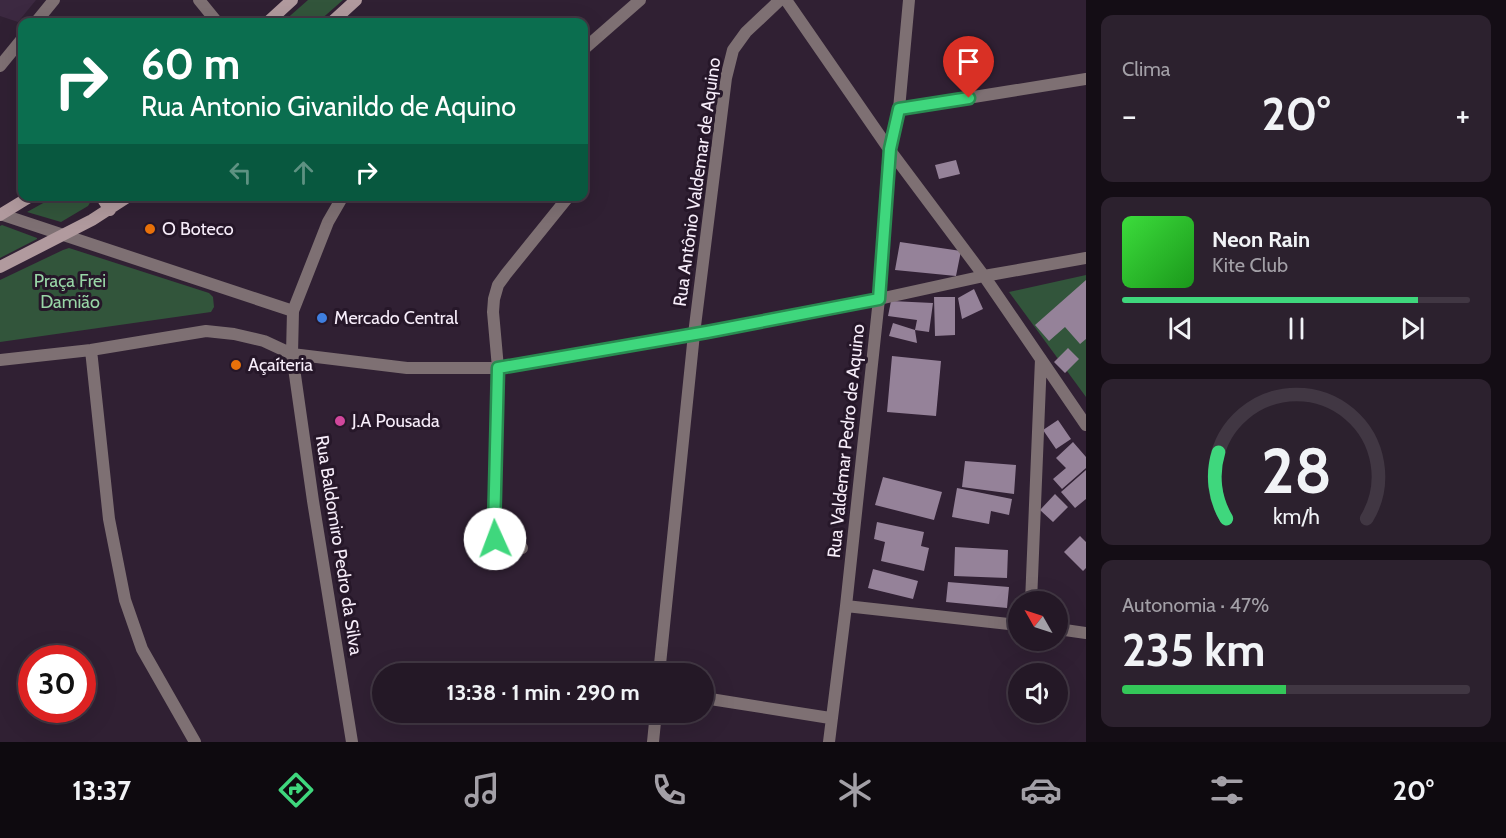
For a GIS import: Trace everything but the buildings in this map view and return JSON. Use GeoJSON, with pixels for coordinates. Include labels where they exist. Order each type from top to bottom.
{"type":"FeatureCollection","features":[{"type":"Feature","properties":{"kind":"main road"},"geometry":{"type":"LineString","coordinates":[[272,18],[292,0]]}},
{"type":"Feature","properties":{"kind":"main road"},"geometry":{"type":"LineString","coordinates":[[336,18],[356,0]]}},
{"type":"Feature","properties":{"kind":"main road"},"geometry":{"type":"LineString","coordinates":[[0,214],[22,201]]}},
{"type":"Feature","properties":{"kind":"main road"},"geometry":{"type":"LineString","coordinates":[[104,201],[110,210]]}},
{"type":"Feature","properties":{"kind":"main road"},"geometry":{"type":"LineString","coordinates":[[0,267],[63,236],[122,201]]}},
{"type":"Feature","properties":{"kind":"street"},"geometry":{"type":"LineString","coordinates":[[39,18],[54,0]]}},
{"type":"Feature","properties":{"kind":"street"},"geometry":{"type":"LineString","coordinates":[[199,0],[214,18]]}},
{"type":"Feature","properties":{"kind":"street"},"geometry":{"type":"LineString","coordinates":[[588,46],[640,0]]}},
{"type":"Feature","properties":{"kind":"street","name":"Rua Antônio Valdemar de Aquino"},"geometry":{"type":"LineString","coordinates":[[660,663],[694,334],[726,78],[733,50],[746,33],[780,0]]}},
{"type":"Feature","properties":{"kind":"street"},"geometry":{"type":"LineString","coordinates":[[786,0],[890,149],[984,276],[1086,424]]}},
{"type":"Feature","properties":{"kind":"street","name":"Rua Valdemar Pedro de Aquino"},"geometry":{"type":"LineString","coordinates":[[828,742],[846,606],[879,299],[890,149],[899,109],[909,0]]}},
{"type":"Feature","properties":{"kind":"street"},"geometry":{"type":"LineString","coordinates":[[0,66],[18,44]]}},
{"type":"Feature","properties":{"kind":"street"},"geometry":{"type":"LineString","coordinates":[[899,109],[1086,79]]}},
{"type":"Feature","properties":{"kind":"street"},"geometry":{"type":"LineString","coordinates":[[0,214],[293,311],[328,222],[340,201]]}},
{"type":"Feature","properties":{"kind":"street"},"geometry":{"type":"LineString","coordinates":[[522,548],[498,545],[494,530],[498,368],[494,299],[498,285],[565,201]]}},
{"type":"Feature","properties":{"kind":"street"},"geometry":{"type":"LineString","coordinates":[[0,360],[92,350],[206,331],[234,334],[264,341],[292,354],[407,368],[498,368],[694,334],[1086,258]]}},
{"type":"Feature","properties":{"kind":"street","name":"Rua Baldomiro Pedro da Silva"},"geometry":{"type":"LineString","coordinates":[[293,311],[292,354],[314,512],[352,742]]}},
{"type":"Feature","properties":{"kind":"street"},"geometry":{"type":"LineString","coordinates":[[92,350],[109,519],[125,600],[142,649],[195,742]]}},
{"type":"Feature","properties":{"kind":"street"},"geometry":{"type":"LineString","coordinates":[[1031,591],[1041,359]]}},
{"type":"Feature","properties":{"kind":"street"},"geometry":{"type":"LineString","coordinates":[[846,606],[1008,624]]}},
{"type":"Feature","properties":{"kind":"street"},"geometry":{"type":"LineString","coordinates":[[1068,630],[1086,633]]}},
{"type":"Feature","properties":{"kind":"street"},"geometry":{"type":"LineString","coordinates":[[714,700],[830,718]]}},
{"type":"Feature","properties":{"kind":"street"},"geometry":{"type":"LineString","coordinates":[[653,742],[655,723]]}},
{"type":"Feature","properties":{"kind":"shaded area"},"geometry":{"type":"Polygon","coordinates":[[[0,0],[36,0],[21,18],[18,18],[18,22],[0,16],[0,0]]]}},
{"type":"Feature","properties":{"kind":"green space"},"geometry":{"type":"Polygon","coordinates":[[[308,0],[343,0],[323,18],[288,18],[308,0]]]}},
{"type":"Feature","properties":{"kind":"green space"},"geometry":{"type":"Polygon","coordinates":[[[47,201],[91,201],[88,206],[61,222],[27,212],[47,201]]]}},
{"type":"Feature","properties":{"kind":"green space"},"geometry":{"type":"Polygon","coordinates":[[[0,226],[37,239],[0,258],[0,226]]]}},
{"type":"Feature","properties":{"kind":"green space","name":"Praça Frei Damião"},"geometry":{"type":"Polygon","coordinates":[[[69,248],[209,293],[213,297],[214,307],[211,312],[0,342],[0,280],[69,248]]]}},
{"type":"Feature","properties":{"kind":"green space"},"geometry":{"type":"Polygon","coordinates":[[[1086,275],[1086,397],[1009,292],[1086,275]]]}},
{"type":"Feature","properties":{"kind":"place","name":"O Boteco"},"geometry":{"type":"Point","coordinates":[150,229]}},
{"type":"Feature","properties":{"kind":"place","name":"Mercado Central"},"geometry":{"type":"Point","coordinates":[322,318]}},
{"type":"Feature","properties":{"kind":"place","name":"Açaíteria"},"geometry":{"type":"Point","coordinates":[236,365]}},
{"type":"Feature","properties":{"kind":"place","name":"J.A Pousada"},"geometry":{"type":"Point","coordinates":[340,421]}},
{"type":"Feature","properties":{"kind":"route"},"geometry":{"type":"LineString","coordinates":[[495,539],[498,368],[707,332],[879,299],[890,149],[899,109],[969,98]]}}]}
